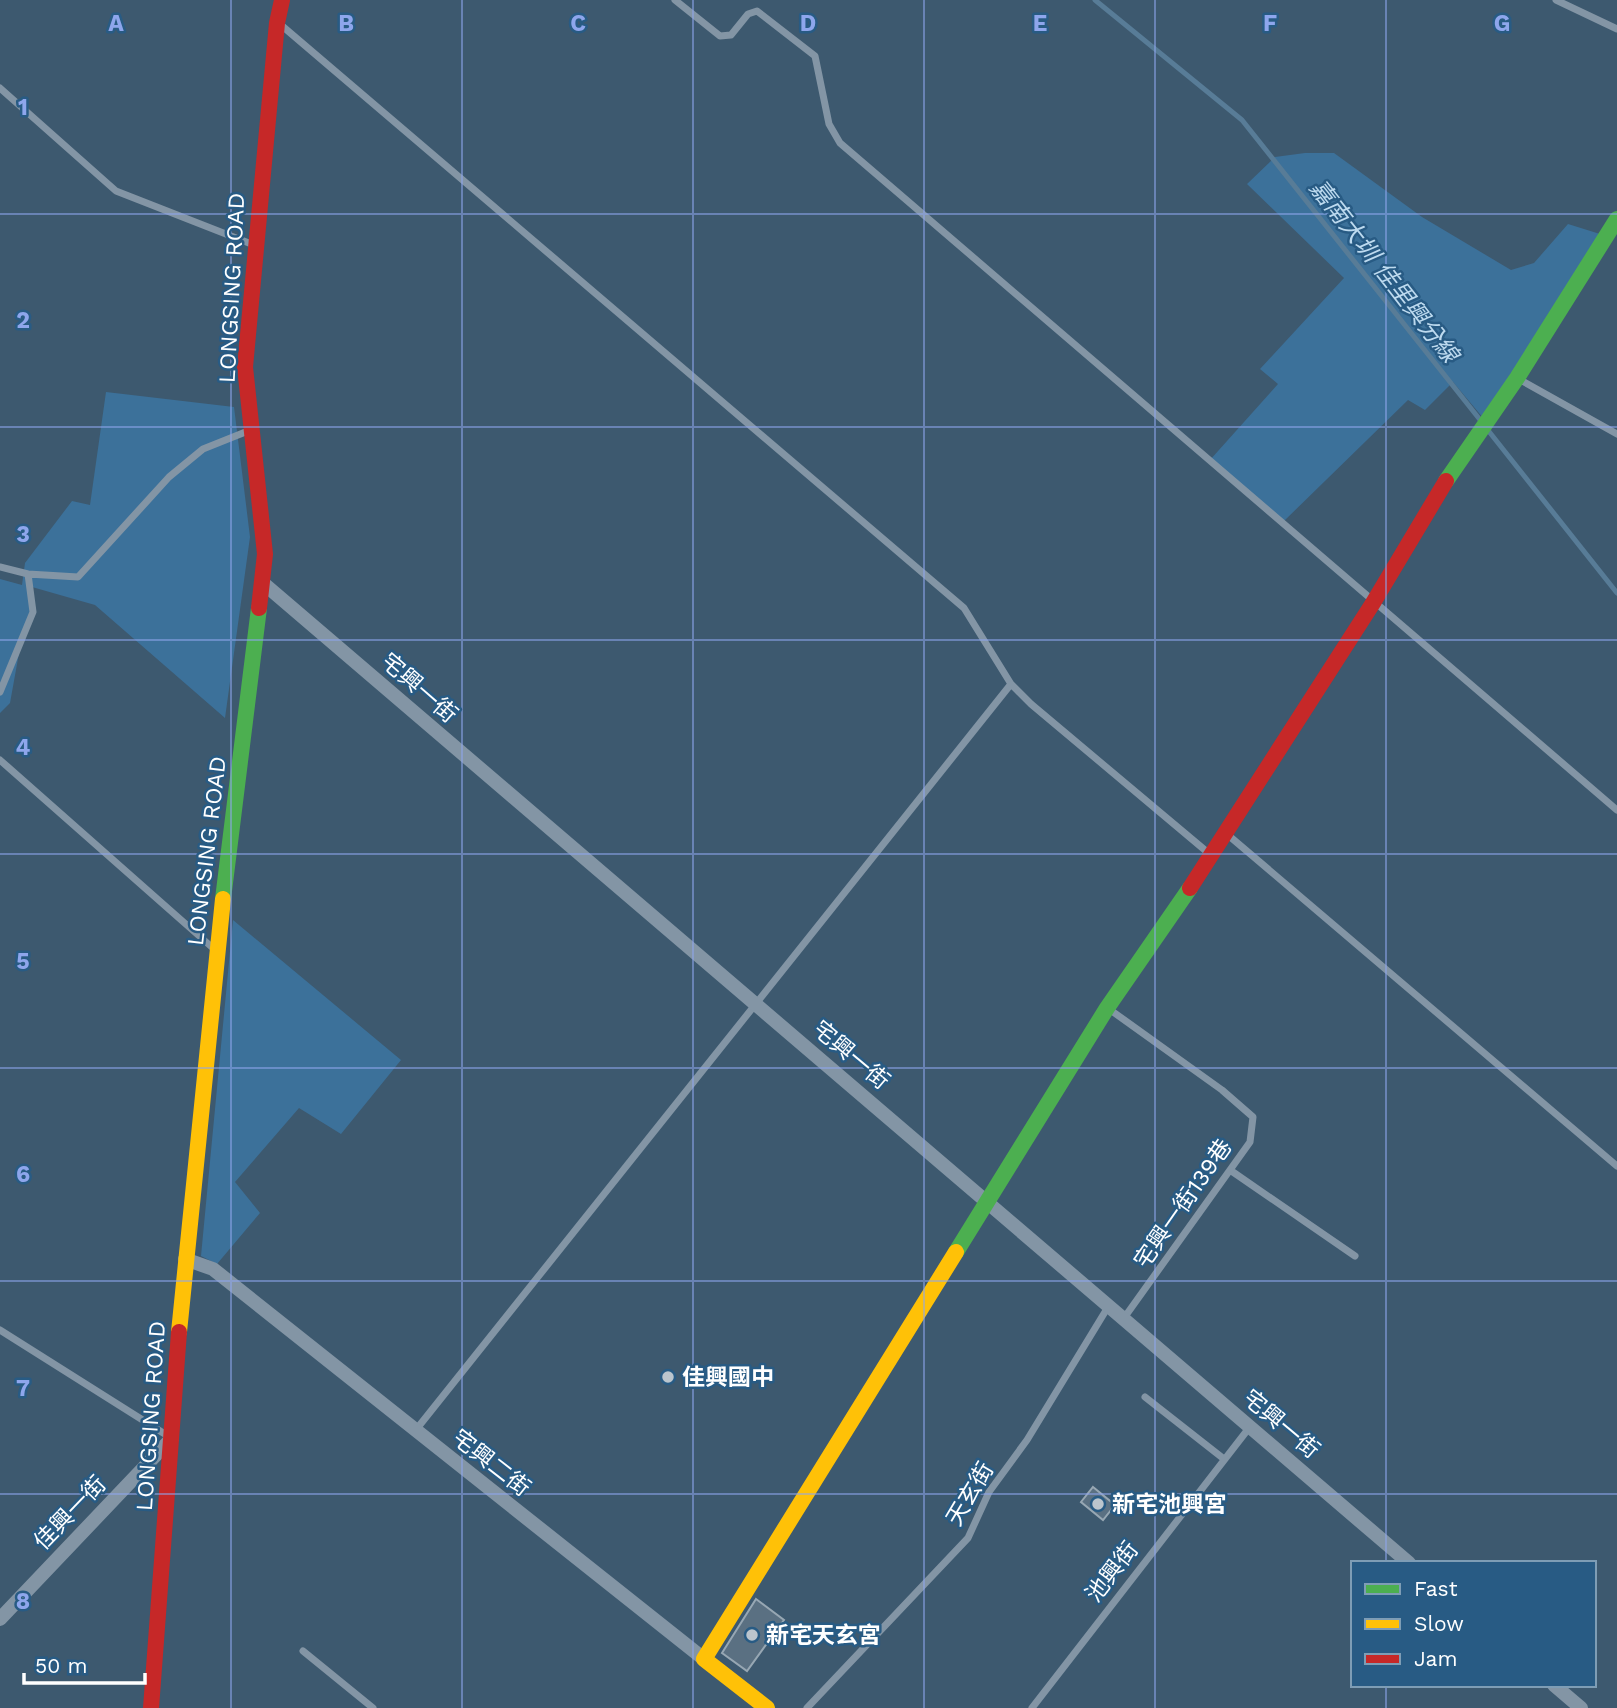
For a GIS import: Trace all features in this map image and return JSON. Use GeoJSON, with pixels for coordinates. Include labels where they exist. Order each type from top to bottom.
{"type":"FeatureCollection","features":[{"type":"Feature","properties":{"kind":"street","name":"LONGSING ROAD"},"geometry":{"type":"LineString","coordinates":[[151,1708],[185,1259],[217,953],[265,554],[245,367],[277,23],[282,0]]}},
{"type":"Feature","properties":{"kind":"street"},"geometry":{"type":"LineString","coordinates":[[704,1659],[1107,1007],[1212,856],[1373,603],[1445,482],[1517,378],[1617,219]]}},
{"type":"Feature","properties":{"kind":"street","name":"宅興一街"},"geometry":{"type":"LineString","coordinates":[[262,583],[1407,1561]]}},
{"type":"Feature","properties":{"kind":"street","name":"宅興二街"},"geometry":{"type":"LineString","coordinates":[[185,1259],[213,1269],[415,1432],[767,1708]]}},
{"type":"Feature","properties":{"kind":"street","name":"佳興一街"},"geometry":{"type":"LineString","coordinates":[[0,1619],[172,1438]]}},
{"type":"Feature","properties":{"kind":"street"},"geometry":{"type":"LineString","coordinates":[[1556,1687],[1581,1708]]}},
{"type":"Feature","properties":{"kind":"lane"},"geometry":{"type":"LineString","coordinates":[[675,0],[720,36],[731,35],[748,14],[757,11],[810,50],[818,63],[829,124],[840,143],[1617,810]]}},
{"type":"Feature","properties":{"kind":"lane"},"geometry":{"type":"LineString","coordinates":[[1556,0],[1617,29]]}},
{"type":"Feature","properties":{"kind":"lane"},"geometry":{"type":"LineString","coordinates":[[277,23],[964,608],[1011,684],[1031,704],[1212,856]]}},
{"type":"Feature","properties":{"kind":"lane"},"geometry":{"type":"LineString","coordinates":[[0,88],[116,191],[255,246]]}},
{"type":"Feature","properties":{"kind":"lane"},"geometry":{"type":"LineString","coordinates":[[1517,378],[1617,434]]}},
{"type":"Feature","properties":{"kind":"lane"},"geometry":{"type":"LineString","coordinates":[[0,567],[28,574],[78,577],[169,477],[203,449],[252,430]]}},
{"type":"Feature","properties":{"kind":"lane"},"geometry":{"type":"LineString","coordinates":[[0,692],[33,612],[28,574]]}},
{"type":"Feature","properties":{"kind":"lane"},"geometry":{"type":"LineString","coordinates":[[415,1432],[1011,684]]}},
{"type":"Feature","properties":{"kind":"lane"},"geometry":{"type":"LineString","coordinates":[[0,760],[217,953]]}},
{"type":"Feature","properties":{"kind":"lane"},"geometry":{"type":"LineString","coordinates":[[1225,832],[1617,1166]]}},
{"type":"Feature","properties":{"kind":"lane","name":"宅興一街139巷"},"geometry":{"type":"LineString","coordinates":[[1107,1007],[1222,1090],[1253,1117],[1250,1142],[1124,1319]]}},
{"type":"Feature","properties":{"kind":"lane"},"geometry":{"type":"LineString","coordinates":[[1230,1170],[1355,1256]]}},
{"type":"Feature","properties":{"kind":"lane","name":"天玄街"},"geometry":{"type":"LineString","coordinates":[[807,1708],[968,1538],[989,1492],[1027,1440],[1108,1307]]}},
{"type":"Feature","properties":{"kind":"lane"},"geometry":{"type":"LineString","coordinates":[[0,1330],[172,1438]]}},
{"type":"Feature","properties":{"kind":"lane"},"geometry":{"type":"LineString","coordinates":[[1144,1397],[1224,1459]]}},
{"type":"Feature","properties":{"kind":"lane","name":"池興街"},"geometry":{"type":"LineString","coordinates":[[1032,1708],[1249,1427]]}},
{"type":"Feature","properties":{"kind":"lane"},"geometry":{"type":"LineString","coordinates":[[303,1651],[373,1708]]}},
{"type":"Feature","properties":{"kind":"shaded area"},"geometry":{"type":"Polygon","coordinates":[[[1334,153],[1422,217],[1511,270],[1534,263],[1568,224],[1600,234],[1484,419],[1453,382],[1425,410],[1408,400],[1284,521],[1210,460],[1278,384],[1260,369],[1344,278],[1247,184],[1275,157],[1334,153]]]}},
{"type":"Feature","properties":{"kind":"shaded area"},"geometry":{"type":"Polygon","coordinates":[[[106,392],[234,407],[250,537],[225,718],[95,605],[32,587],[33,612],[21,642],[10,703],[0,713],[0,579],[22,585],[25,563],[72,501],[90,505],[106,392]]]}},
{"type":"Feature","properties":{"kind":"shaded area"},"geometry":{"type":"Polygon","coordinates":[[[233,920],[401,1060],[341,1134],[299,1108],[235,1182],[260,1213],[217,1264],[201,1256],[233,920]]]}},
{"type":"Feature","properties":{"kind":"building","name":"新宅池興宮"},"geometry":{"type":"Polygon","coordinates":[[[1093,1487],[1115,1505],[1103,1520],[1081,1502],[1093,1487]]]}},
{"type":"Feature","properties":{"kind":"building","name":"新宅天玄宮"},"geometry":{"type":"Polygon","coordinates":[[[756,1599],[784,1620],[747,1671],[722,1653],[756,1599]]]}},
{"type":"Feature","properties":{"kind":"waterway","name":"嘉南大圳 佳里興分線"},"geometry":{"type":"LineString","coordinates":[[1095,0],[1242,120],[1481,421]]}},
{"type":"Feature","properties":{"kind":"waterway","name":"嘉南大圳 佳里興分線"},"geometry":{"type":"LineString","coordinates":[[1487,429],[1617,593]]}},
{"type":"Feature","properties":{"kind":"traffic: fast"},"geometry":{"type":"LineString","coordinates":[[1446,481],[1517,378],[1617,219]]}},
{"type":"Feature","properties":{"kind":"traffic: fast"},"geometry":{"type":"LineString","coordinates":[[223,899],[259,608]]}},
{"type":"Feature","properties":{"kind":"traffic: fast"},"geometry":{"type":"LineString","coordinates":[[956,1252],[1107,1008],[1190,888]]}},
{"type":"Feature","properties":{"kind":"traffic: slow"},"geometry":{"type":"LineString","coordinates":[[179,1332],[223,899]]}},
{"type":"Feature","properties":{"kind":"traffic: slow"},"geometry":{"type":"LineString","coordinates":[[767,1708],[704,1659],[956,1252]]}},
{"type":"Feature","properties":{"kind":"traffic: jam"},"geometry":{"type":"LineString","coordinates":[[259,608],[265,554],[245,367],[277,23],[282,0]]}},
{"type":"Feature","properties":{"kind":"traffic: jam"},"geometry":{"type":"LineString","coordinates":[[1190,888],[1373,603],[1446,481]]}},
{"type":"Feature","properties":{"kind":"traffic: jam"},"geometry":{"type":"LineString","coordinates":[[151,1708],[179,1332]]}},
{"type":"Feature","properties":{"kind":"place","name":"佳興國中"},"geometry":{"type":"Point","coordinates":[668,1377]}},
{"type":"Feature","properties":{"kind":"place","name":"新宅池興宮"},"geometry":{"type":"Point","coordinates":[1098,1504]}},
{"type":"Feature","properties":{"kind":"place","name":"新宅天玄宮"},"geometry":{"type":"Point","coordinates":[752,1635]}}]}
